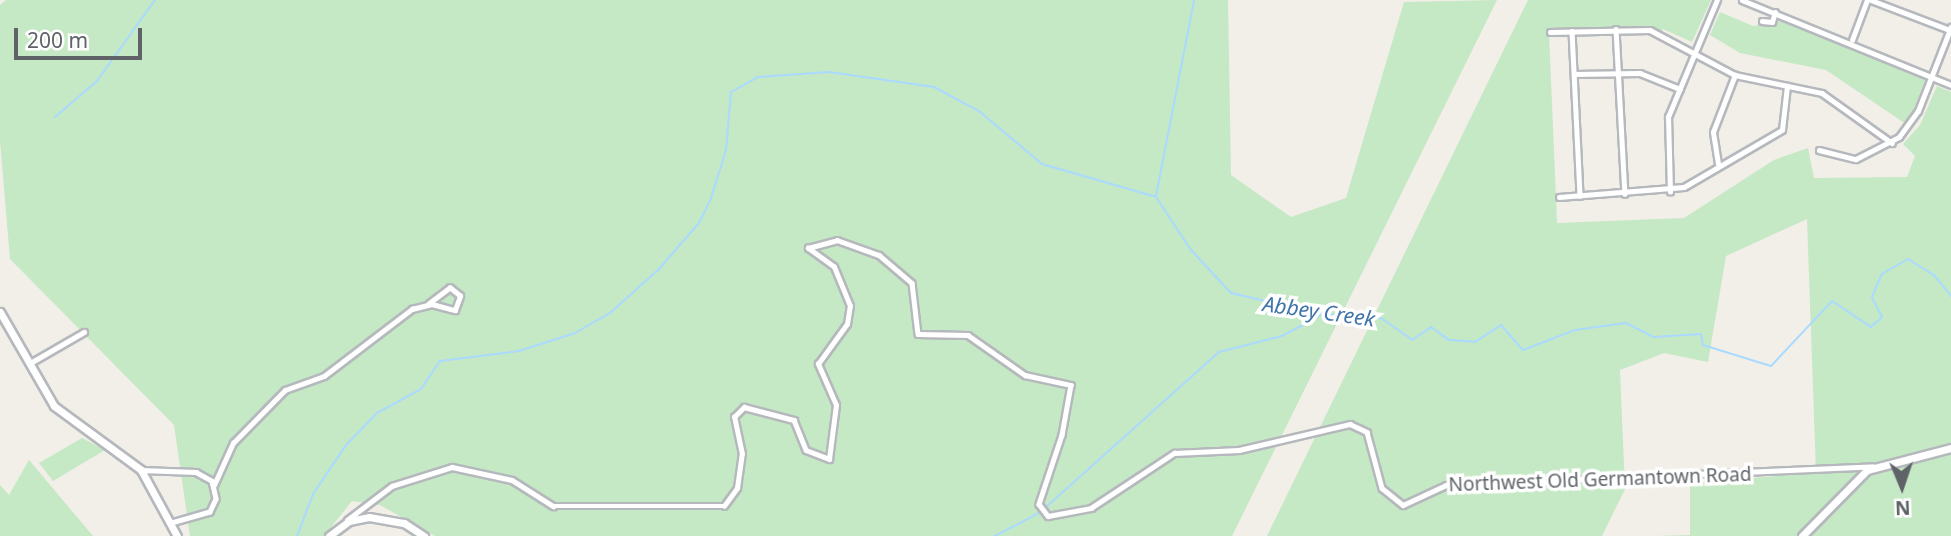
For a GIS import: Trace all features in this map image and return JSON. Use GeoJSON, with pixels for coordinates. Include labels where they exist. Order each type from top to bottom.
{"type":"FeatureCollection","features":[{"type":"Feature","properties":{"kind":"main road"},"geometry":{"type":"LineString","coordinates":[[0,312],[63,417],[141,470],[177,536]]}},
{"type":"Feature","properties":{"kind":"main road"},"geometry":{"type":"LineString","coordinates":[[1802,536],[1873,466],[1951,448]]}},
{"type":"Feature","properties":{"kind":"main road"},"geometry":{"type":"LineString","coordinates":[[329,536],[344,523],[387,519],[424,536]]}},
{"type":"Feature","properties":{"kind":"street"},"geometry":{"type":"LineString","coordinates":[[1670,191],[1668,117],[1717,0]]}},
{"type":"Feature","properties":{"kind":"street"},"geometry":{"type":"LineString","coordinates":[[1742,0],[1852,40],[1951,85]]}},
{"type":"Feature","properties":{"kind":"street"},"geometry":{"type":"LineString","coordinates":[[1762,8],[1765,0]]}},
{"type":"Feature","properties":{"kind":"street"},"geometry":{"type":"LineString","coordinates":[[1819,150],[1856,159],[1892,143],[1912,121],[1951,29],[1869,0],[1852,40]]}},
{"type":"Feature","properties":{"kind":"street"},"geometry":{"type":"LineString","coordinates":[[1762,21],[1772,22],[1775,12]]}},
{"type":"Feature","properties":{"kind":"street"},"geometry":{"type":"LineString","coordinates":[[1616,29],[1625,194]]}},
{"type":"Feature","properties":{"kind":"street"},"geometry":{"type":"LineString","coordinates":[[1550,32],[1650,30],[1735,75],[1828,96],[1892,143]]}},
{"type":"Feature","properties":{"kind":"street"},"geometry":{"type":"LineString","coordinates":[[1572,31],[1580,196]]}},
{"type":"Feature","properties":{"kind":"street"},"geometry":{"type":"LineString","coordinates":[[1574,74],[1640,73],[1680,89]]}},
{"type":"Feature","properties":{"kind":"street"},"geometry":{"type":"LineString","coordinates":[[1718,164],[1713,132],[1735,75]]}},
{"type":"Feature","properties":{"kind":"street"},"geometry":{"type":"LineString","coordinates":[[1559,197],[1670,191],[1782,130],[1787,86]]}},
{"type":"Feature","properties":{"kind":"street","name":"Northwest Old Germantown Road"},"geometry":{"type":"LineString","coordinates":[[344,523],[392,486],[452,467],[512,480],[552,506],[724,506],[737,488],[742,454],[734,418],[744,407],[794,420],[806,450],[829,459],[836,405],[818,364],[848,324],[850,306],[834,267],[807,248],[837,240],[879,255],[912,284],[918,334],[968,335],[1025,375],[1071,385],[1062,435],[1039,504],[1048,516],[1091,508],[1174,453],[1247,449],[1350,424],[1367,432],[1382,488],[1403,505],[1446,485],[1873,466]]}},
{"type":"Feature","properties":{"kind":"street"},"geometry":{"type":"LineString","coordinates":[[172,523],[210,512],[214,485],[233,443],[285,390],[324,376],[412,309],[429,304],[450,288],[460,296],[455,310],[429,304]]}},
{"type":"Feature","properties":{"kind":"street"},"geometry":{"type":"LineString","coordinates":[[32,362],[84,332]]}},
{"type":"Feature","properties":{"kind":"street"},"geometry":{"type":"LineString","coordinates":[[141,470],[196,472],[214,485]]}},
{"type":"Feature","properties":{"kind":"green space"},"geometry":{"type":"Polygon","coordinates":[[[6,0],[1228,0],[1231,175],[1291,217],[1346,198],[1404,2],[1497,0],[1232,536],[435,536],[380,505],[352,501],[324,536],[190,536],[174,425],[10,259],[0,141],[0,5],[6,0]]]}},
{"type":"Feature","properties":{"kind":"green space"},"geometry":{"type":"Polygon","coordinates":[[[1528,0],[1711,0],[1692,42],[1663,29],[1660,34],[1549,33],[1557,223],[1684,218],[1774,160],[1808,148],[1814,178],[1907,177],[1915,156],[1903,144],[1920,125],[1937,86],[1951,92],[1951,536],[1656,536],[1690,535],[1690,483],[1816,473],[1807,219],[1726,256],[1708,362],[1664,353],[1620,370],[1625,489],[1602,536],[1267,536],[1528,0]]]}},
{"type":"Feature","properties":{"kind":"green space"},"geometry":{"type":"Polygon","coordinates":[[[1720,12],[1753,26],[1782,21],[1925,80],[1911,116],[1906,124],[1826,70],[1740,53],[1710,35],[1720,12]]]}},
{"type":"Feature","properties":{"kind":"green space"},"geometry":{"type":"Polygon","coordinates":[[[82,438],[105,450],[53,481],[39,463],[82,438]]]}},
{"type":"Feature","properties":{"kind":"green space"},"geometry":{"type":"Polygon","coordinates":[[[29,460],[93,536],[0,536],[0,485],[9,495],[29,460]]]}},
{"type":"Feature","properties":{"kind":"waterway","name":"Abbey Creek"},"geometry":{"type":"LineString","coordinates":[[55,117],[97,81],[155,0]]}},
{"type":"Feature","properties":{"kind":"waterway","name":"Abbey Creek"},"geometry":{"type":"LineString","coordinates":[[1156,196],[1194,0]]}},
{"type":"Feature","properties":{"kind":"waterway"},"geometry":{"type":"LineString","coordinates":[[297,536],[313,494],[346,445],[377,413],[421,389],[440,361],[519,351],[575,333],[610,313],[658,270],[699,223],[711,198],[726,150],[731,92],[758,77],[829,72],[934,87],[979,111],[1042,164],[1156,197],[1191,250],[1231,293],[1322,314],[1381,318],[1412,340],[1431,327],[1449,340],[1475,342],[1501,325],[1523,350],[1575,330],[1626,323],[1654,337],[1701,334],[1703,345],[1771,366],[1832,301],[1871,327],[1882,317],[1872,297],[1882,274],[1908,259],[1934,275],[1951,296]]}},
{"type":"Feature","properties":{"kind":"waterway"},"geometry":{"type":"LineString","coordinates":[[1045,508],[1219,352],[1282,336],[1321,315]]}},
{"type":"Feature","properties":{"kind":"waterway"},"geometry":{"type":"LineString","coordinates":[[995,536],[1041,512]]}}]}
